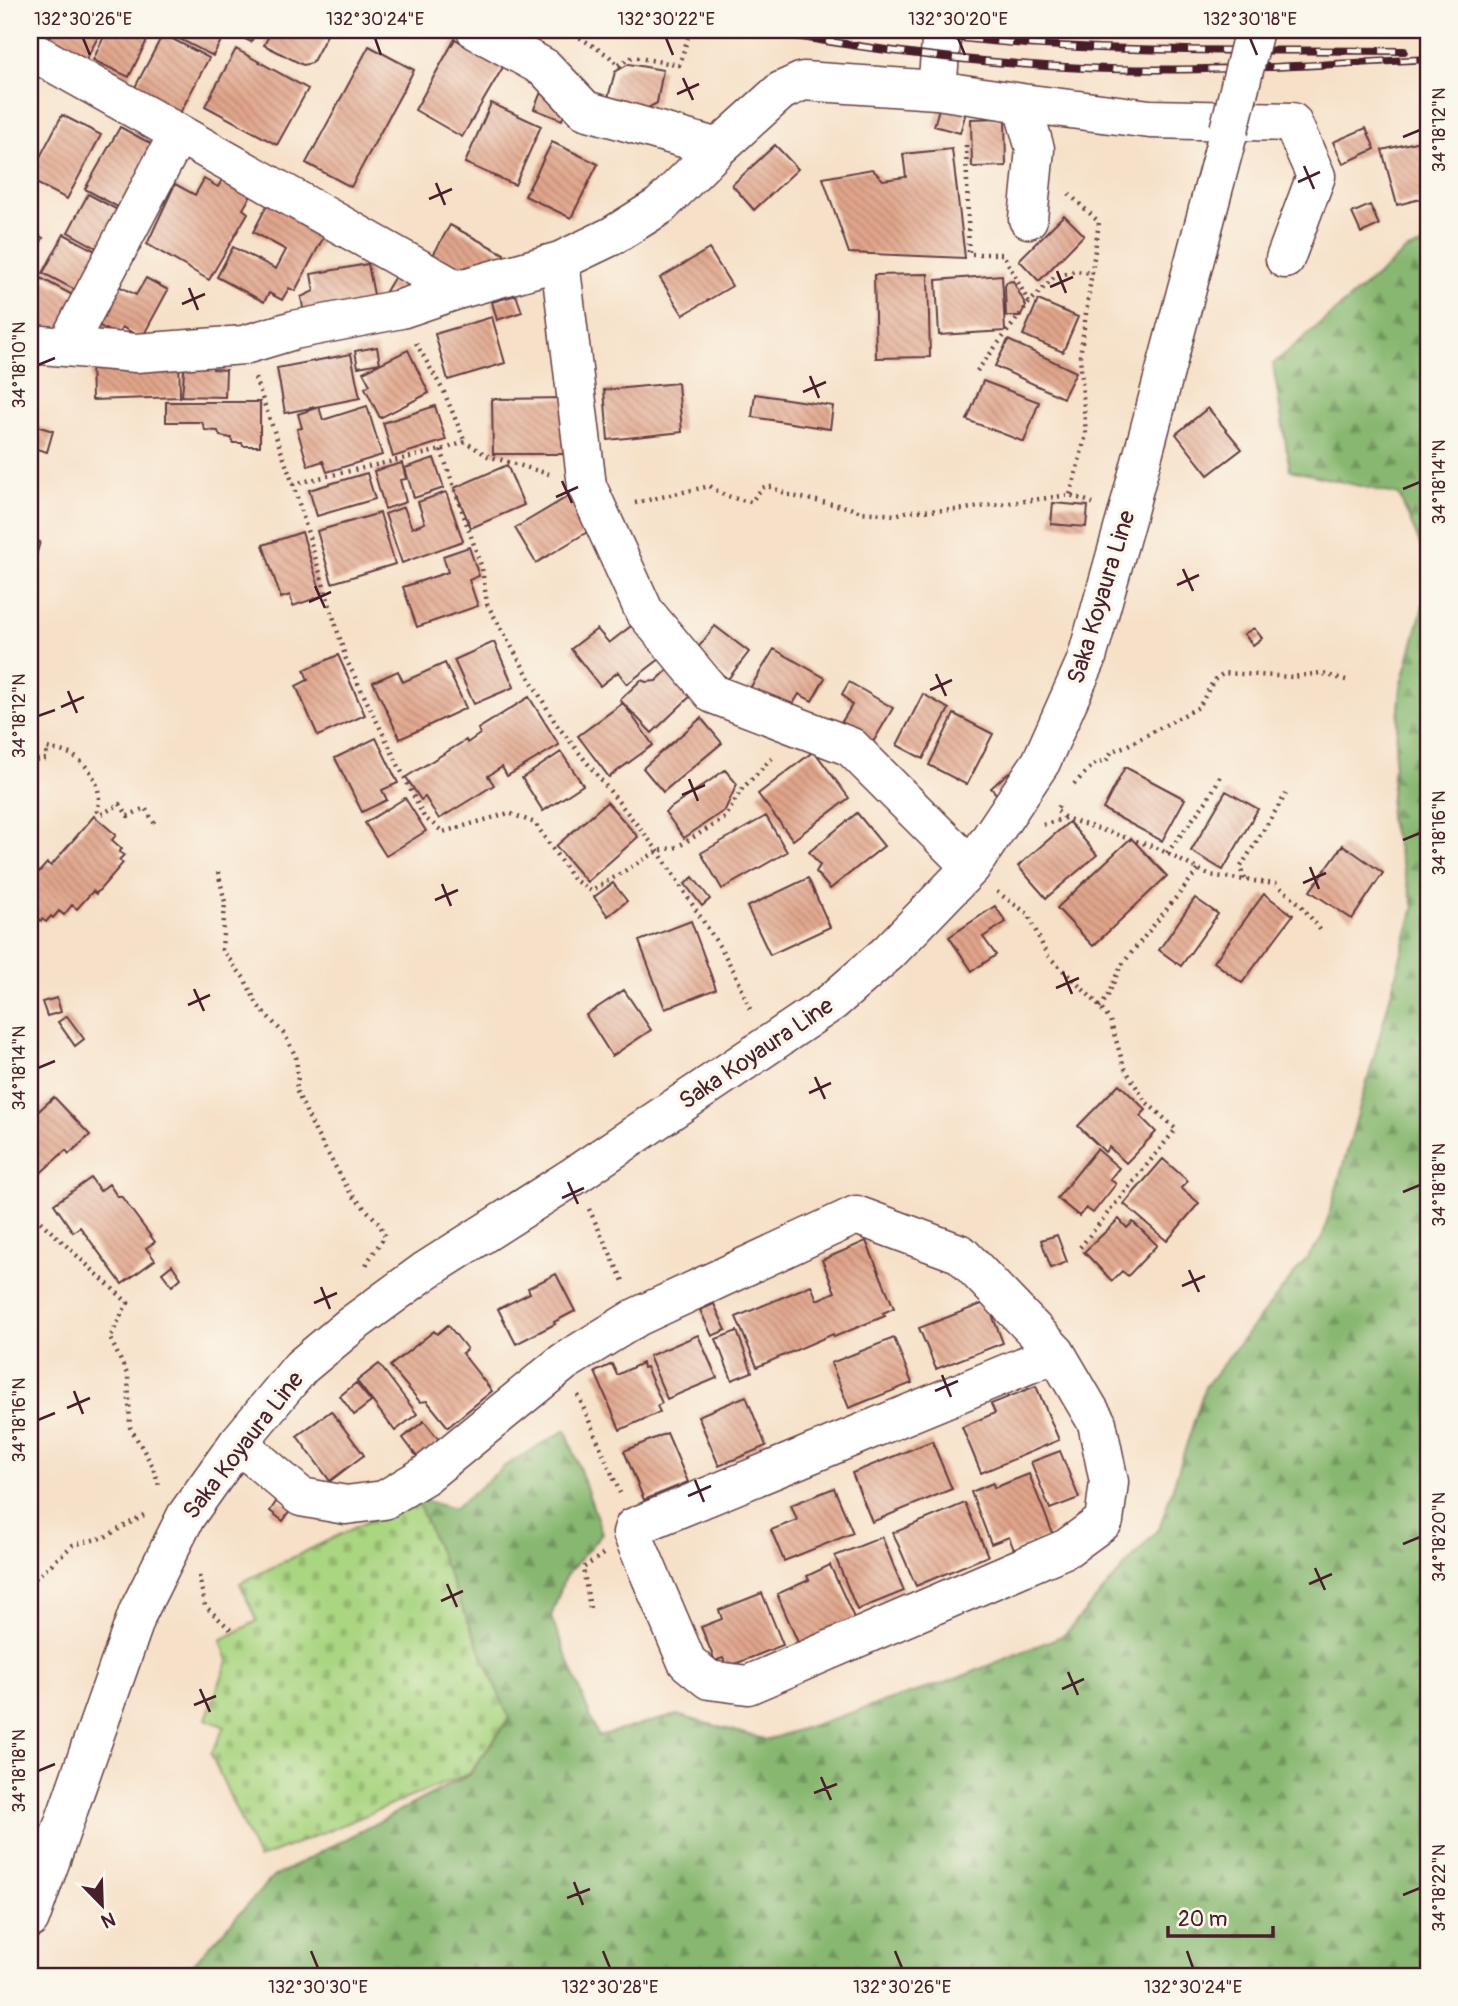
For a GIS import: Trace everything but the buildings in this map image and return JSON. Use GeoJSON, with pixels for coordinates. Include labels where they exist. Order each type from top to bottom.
{"type":"FeatureCollection","features":[{"type":"Feature","properties":{"kind":"street"},"geometry":{"type":"LineString","coordinates":[[476,30],[545,68],[585,110],[718,148]]}},
{"type":"Feature","properties":{"kind":"street"},"geometry":{"type":"LineString","coordinates":[[937,90],[942,30]]}},
{"type":"Feature","properties":{"kind":"street","name":"Saka Koyaura Line"},"geometry":{"type":"LineString","coordinates":[[30,1919],[138,1612],[186,1516],[238,1443],[301,1367],[350,1326],[425,1271],[574,1176],[832,1002],[889,952],[971,867],[1041,762],[1086,661],[1254,30]]}},
{"type":"Feature","properties":{"kind":"street"},"geometry":{"type":"LineString","coordinates":[[30,50],[457,290]]}},
{"type":"Feature","properties":{"kind":"street"},"geometry":{"type":"LineString","coordinates":[[178,134],[48,345],[136,353],[244,345],[294,330],[401,309],[560,261],[612,236],[660,206],[781,91],[803,82],[937,90],[1150,118],[1292,122],[1316,176],[1285,259]]}},
{"type":"Feature","properties":{"kind":"street"},"geometry":{"type":"LineString","coordinates":[[1022,103],[1035,149],[1028,219]]}},
{"type":"Feature","properties":{"kind":"street"},"geometry":{"type":"LineString","coordinates":[[560,261],[587,486],[644,611],[713,694],[850,747],[971,867]]}},
{"type":"Feature","properties":{"kind":"street"},"geometry":{"type":"LineString","coordinates":[[238,1443],[301,1497],[346,1505],[384,1500],[424,1476],[564,1362],[637,1317],[856,1215],[961,1254],[1056,1353],[1097,1423],[1109,1482],[1104,1521],[1067,1548],[748,1685],[709,1680],[687,1662],[633,1530],[1056,1353]]}},
{"type":"Feature","properties":{"kind":"path"},"geometry":{"type":"LineString","coordinates":[[568,30],[609,56],[620,67],[633,57],[679,65],[688,38]]}},
{"type":"Feature","properties":{"kind":"path"},"geometry":{"type":"LineString","coordinates":[[966,145],[969,254],[1003,254],[1029,303]]}},
{"type":"Feature","properties":{"kind":"path"},"geometry":{"type":"LineString","coordinates":[[1035,149],[1052,178],[1099,222],[1080,356],[1086,435],[1070,495]]}},
{"type":"Feature","properties":{"kind":"path"},"geometry":{"type":"LineString","coordinates":[[976,371],[1029,303],[1054,277],[1075,271],[1093,273]]}},
{"type":"Feature","properties":{"kind":"path"},"geometry":{"type":"LineString","coordinates":[[401,309],[408,330],[444,392],[465,442],[488,456],[587,486]]}},
{"type":"Feature","properties":{"kind":"path"},"geometry":{"type":"LineString","coordinates":[[244,345],[293,484],[346,659],[424,817],[443,832],[509,813],[535,822],[573,879],[591,891],[659,851],[677,847],[725,818],[741,790],[802,728]]}},
{"type":"Feature","properties":{"kind":"path"},"geometry":{"type":"LineString","coordinates":[[293,484],[465,442]]}},
{"type":"Feature","properties":{"kind":"path"},"geometry":{"type":"LineString","coordinates":[[441,450],[482,568],[487,604],[556,724],[659,851],[723,952],[738,979],[750,1011],[777,1041]]}},
{"type":"Feature","properties":{"kind":"path"},"geometry":{"type":"LineString","coordinates":[[628,504],[710,486],[734,499],[751,502],[762,488],[768,486],[792,496],[861,512],[895,516],[909,511],[957,510],[1070,495],[1127,515]]}},
{"type":"Feature","properties":{"kind":"path"},"geometry":{"type":"LineString","coordinates":[[1069,792],[1075,782],[1096,762],[1106,761],[1112,751],[1199,706],[1214,681],[1224,673],[1293,677],[1320,673],[1346,680]]}},
{"type":"Feature","properties":{"kind":"path"},"geometry":{"type":"LineString","coordinates":[[30,761],[46,760],[47,748],[69,754],[85,766],[94,778],[99,790],[97,811],[100,815],[120,804],[128,816],[145,808],[155,824]]}},
{"type":"Feature","properties":{"kind":"path"},"geometry":{"type":"LineString","coordinates":[[1167,853],[1208,799],[1222,774]]}},
{"type":"Feature","properties":{"kind":"path"},"geometry":{"type":"LineString","coordinates":[[1245,879],[1240,868],[1286,794]]}},
{"type":"Feature","properties":{"kind":"path"},"geometry":{"type":"LineString","coordinates":[[1063,800],[1056,810],[1065,818],[1155,847],[1209,874],[1276,884],[1300,904],[1322,932]]}},
{"type":"Feature","properties":{"kind":"path"},"geometry":{"type":"LineString","coordinates":[[1040,826],[1065,818]]}},
{"type":"Feature","properties":{"kind":"path"},"geometry":{"type":"LineString","coordinates":[[971,867],[1008,901],[1028,914],[1047,955],[1110,1020],[1124,1067],[1146,1101],[1176,1129],[1077,1251]]}},
{"type":"Feature","properties":{"kind":"path"},"geometry":{"type":"LineString","coordinates":[[1099,1007],[1107,998],[1120,967],[1199,869]]}},
{"type":"Feature","properties":{"kind":"path"},"geometry":{"type":"LineString","coordinates":[[218,872],[225,902],[222,950],[244,978],[258,1006],[285,1035],[296,1057],[296,1090],[316,1133],[351,1194],[379,1223],[384,1236]]}},
{"type":"Feature","properties":{"kind":"path"},"geometry":{"type":"LineString","coordinates":[[589,1207],[625,1287]]}},
{"type":"Feature","properties":{"kind":"path"},"geometry":{"type":"LineString","coordinates":[[30,1212],[128,1303],[110,1338],[128,1376],[130,1427],[152,1465],[163,1498]]}},
{"type":"Feature","properties":{"kind":"path"},"geometry":{"type":"LineString","coordinates":[[564,1362],[633,1530],[583,1568],[590,1608]]}},
{"type":"Feature","properties":{"kind":"path"},"geometry":{"type":"LineString","coordinates":[[30,1583],[73,1545],[105,1536],[143,1515],[155,1512]]}},
{"type":"Feature","properties":{"kind":"path"},"geometry":{"type":"LineString","coordinates":[[205,1606],[231,1630]]}},
{"type":"Feature","properties":{"kind":"green space"},"geometry":{"type":"Polygon","coordinates":[[[1428,244],[1428,562],[1399,495],[1290,470],[1273,364],[1407,250],[1428,244]]]}},
{"type":"Feature","properties":{"kind":"green space"},"geometry":{"type":"Polygon","coordinates":[[[1428,588],[1428,1976],[182,1976],[273,1877],[470,1774],[509,1719],[416,1498],[454,1509],[506,1465],[566,1430],[602,1533],[565,1577],[551,1617],[598,1736],[677,1715],[767,1740],[953,1680],[1064,1635],[1160,1527],[1205,1387],[1322,1239],[1414,907],[1389,818],[1401,687],[1428,588]]]}},
{"type":"Feature","properties":{"kind":"green space"},"geometry":{"type":"Polygon","coordinates":[[[416,1498],[509,1718],[470,1773],[258,1859],[211,1754],[225,1727],[206,1719],[228,1661],[221,1640],[257,1621],[240,1583],[416,1498]]]}},
{"type":"Feature","properties":{"kind":"railway"},"geometry":{"type":"LineString","coordinates":[[763,30],[922,55],[1084,68],[1213,69],[1428,59]]}},
{"type":"Feature","properties":{"kind":"railway"},"geometry":{"type":"LineString","coordinates":[[901,30],[1089,48],[1404,51]]}}]}
